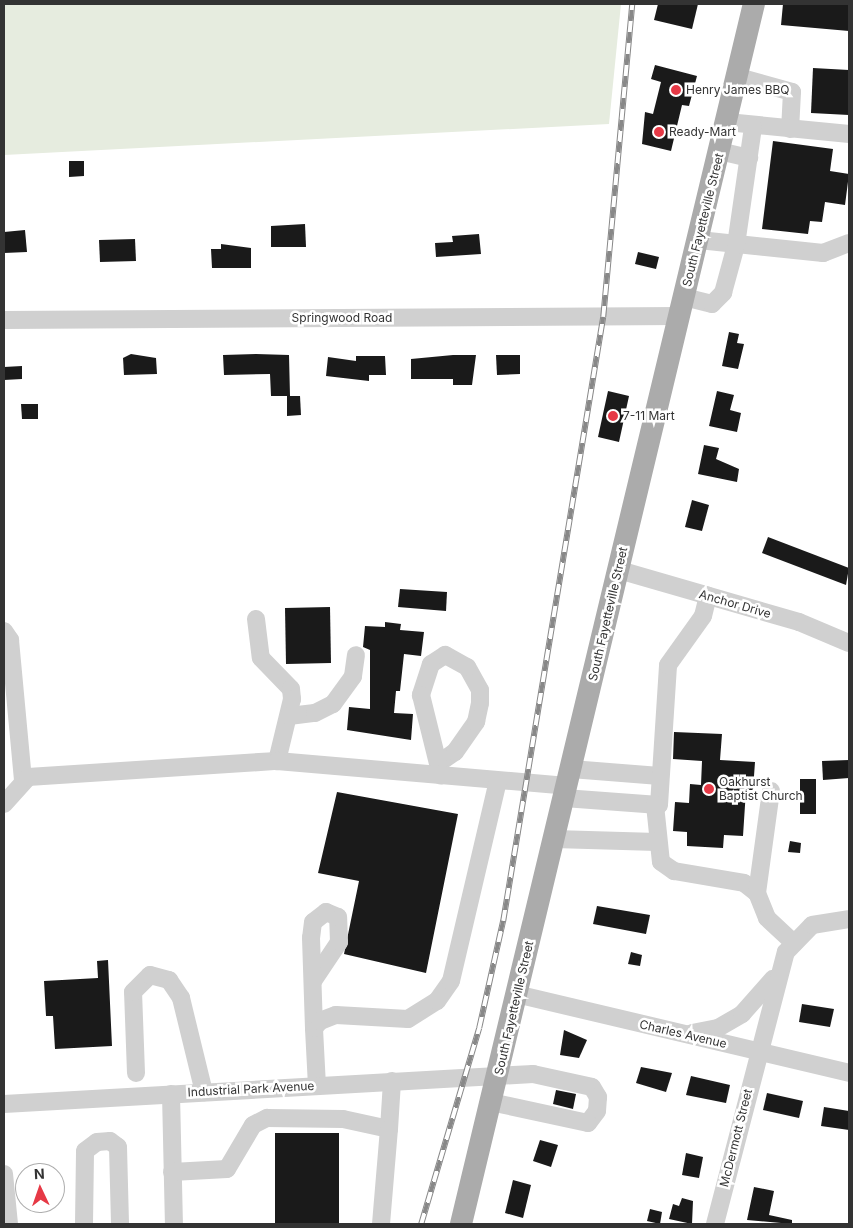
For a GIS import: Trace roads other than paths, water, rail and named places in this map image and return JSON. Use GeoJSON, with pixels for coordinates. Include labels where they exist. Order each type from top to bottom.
{"type":"FeatureCollection","features":[{"type":"Feature","properties":{"kind":"main road","name":"South Fayetteville Street"},"geometry":{"type":"LineString","coordinates":[[461,1224],[568,785],[754,4]]}},
{"type":"Feature","properties":{"kind":"street"},"geometry":{"type":"LineString","coordinates":[[738,77],[792,92],[790,129]]}},
{"type":"Feature","properties":{"kind":"street"},"geometry":{"type":"LineString","coordinates":[[727,122],[753,127],[849,134]]}},
{"type":"Feature","properties":{"kind":"street"},"geometry":{"type":"LineString","coordinates":[[736,245],[753,127]]}},
{"type":"Feature","properties":{"kind":"street"},"geometry":{"type":"LineString","coordinates":[[719,152],[749,158]]}},
{"type":"Feature","properties":{"kind":"street"},"geometry":{"type":"LineString","coordinates":[[698,240],[822,253],[849,243]]}},
{"type":"Feature","properties":{"kind":"street","name":"Springwood Road"},"geometry":{"type":"LineString","coordinates":[[4,320],[682,307],[712,304],[724,293],[736,245]]}},
{"type":"Feature","properties":{"kind":"street","name":"Anchor Drive"},"geometry":{"type":"LineString","coordinates":[[618,570],[799,622],[849,643]]}},
{"type":"Feature","properties":{"kind":"street"},"geometry":{"type":"LineString","coordinates":[[568,785],[659,805],[668,665],[703,616],[708,596]]}},
{"type":"Feature","properties":{"kind":"street"},"geometry":{"type":"LineString","coordinates":[[256,619],[262,658],[291,689],[289,716],[278,761]]}},
{"type":"Feature","properties":{"kind":"street"},"geometry":{"type":"LineString","coordinates":[[4,631],[10,640],[23,780]]}},
{"type":"Feature","properties":{"kind":"street"},"geometry":{"type":"LineString","coordinates":[[289,716],[315,712],[333,704],[353,676],[356,655]]}},
{"type":"Feature","properties":{"kind":"street"},"geometry":{"type":"LineString","coordinates":[[445,655],[467,667],[480,690],[480,703],[476,722],[440,770],[430,746],[421,695],[431,664],[445,655]]}},
{"type":"Feature","properties":{"kind":"street"},"geometry":{"type":"LineString","coordinates":[[4,804],[23,780],[48,774],[278,761],[440,770],[498,781],[568,785],[660,776]]}},
{"type":"Feature","properties":{"kind":"street"},"geometry":{"type":"LineString","coordinates":[[314,1028],[336,1015],[408,1019],[438,1000],[451,982],[498,781]]}},
{"type":"Feature","properties":{"kind":"street"},"geometry":{"type":"LineString","coordinates":[[757,894],[771,791]]}},
{"type":"Feature","properties":{"kind":"street"},"geometry":{"type":"LineString","coordinates":[[655,805],[657,842],[661,862],[674,871],[744,883],[757,894],[767,918],[794,943]]}},
{"type":"Feature","properties":{"kind":"street"},"geometry":{"type":"LineString","coordinates":[[554,839],[657,842]]}},
{"type":"Feature","properties":{"kind":"street"},"geometry":{"type":"LineString","coordinates":[[680,1033],[718,1028],[742,1014],[778,972],[794,943],[812,925],[849,919]]}},
{"type":"Feature","properties":{"kind":"street","name":"McDermott Street"},"geometry":{"type":"LineString","coordinates":[[715,1224],[778,972]]}},
{"type":"Feature","properties":{"kind":"street"},"geometry":{"type":"LineString","coordinates":[[136,1073],[133,992],[150,975],[168,980],[181,998],[204,1092]]}},
{"type":"Feature","properties":{"kind":"street"},"geometry":{"type":"LineString","coordinates":[[313,981],[317,1086]]}},
{"type":"Feature","properties":{"kind":"street","name":"Charles Avenue"},"geometry":{"type":"LineString","coordinates":[[516,994],[849,1073]]}},
{"type":"Feature","properties":{"kind":"street","name":"Industrial Park Avenue"},"geometry":{"type":"LineString","coordinates":[[4,1104],[533,1074],[592,1087],[598,1097],[597,1111],[588,1123],[491,1102]]}},
{"type":"Feature","properties":{"kind":"street"},"geometry":{"type":"LineString","coordinates":[[381,1224],[392,1081]]}},
{"type":"Feature","properties":{"kind":"street"},"geometry":{"type":"LineString","coordinates":[[171,1094],[174,1224]]}},
{"type":"Feature","properties":{"kind":"street"},"geometry":{"type":"LineString","coordinates":[[172,1172],[227,1168],[253,1125],[267,1118],[343,1120],[389,1129]]}},
{"type":"Feature","properties":{"kind":"street"},"geometry":{"type":"LineString","coordinates":[[84,1224],[85,1151],[97,1142],[110,1141],[118,1147],[120,1224]]}},
{"type":"Feature","properties":{"kind":"street"},"geometry":{"type":"LineString","coordinates":[[4,1174],[8,1224]]}},
{"type":"Feature","properties":{"kind":"railway"},"geometry":{"type":"LineString","coordinates":[[421,1224],[479,1028],[503,921],[603,317],[632,4]]}},
{"type":"Feature","properties":{"kind":"place","name":"Henry James BBQ"},"geometry":{"type":"Point","coordinates":[676,90]}},
{"type":"Feature","properties":{"kind":"place","name":"Ready-Mart"},"geometry":{"type":"Point","coordinates":[659,132]}},
{"type":"Feature","properties":{"kind":"place","name":"7-11 Mart"},"geometry":{"type":"Point","coordinates":[613,416]}},
{"type":"Feature","properties":{"kind":"place","name":"Oakhurst Baptist Church"},"geometry":{"type":"Point","coordinates":[709,789]}}]}
